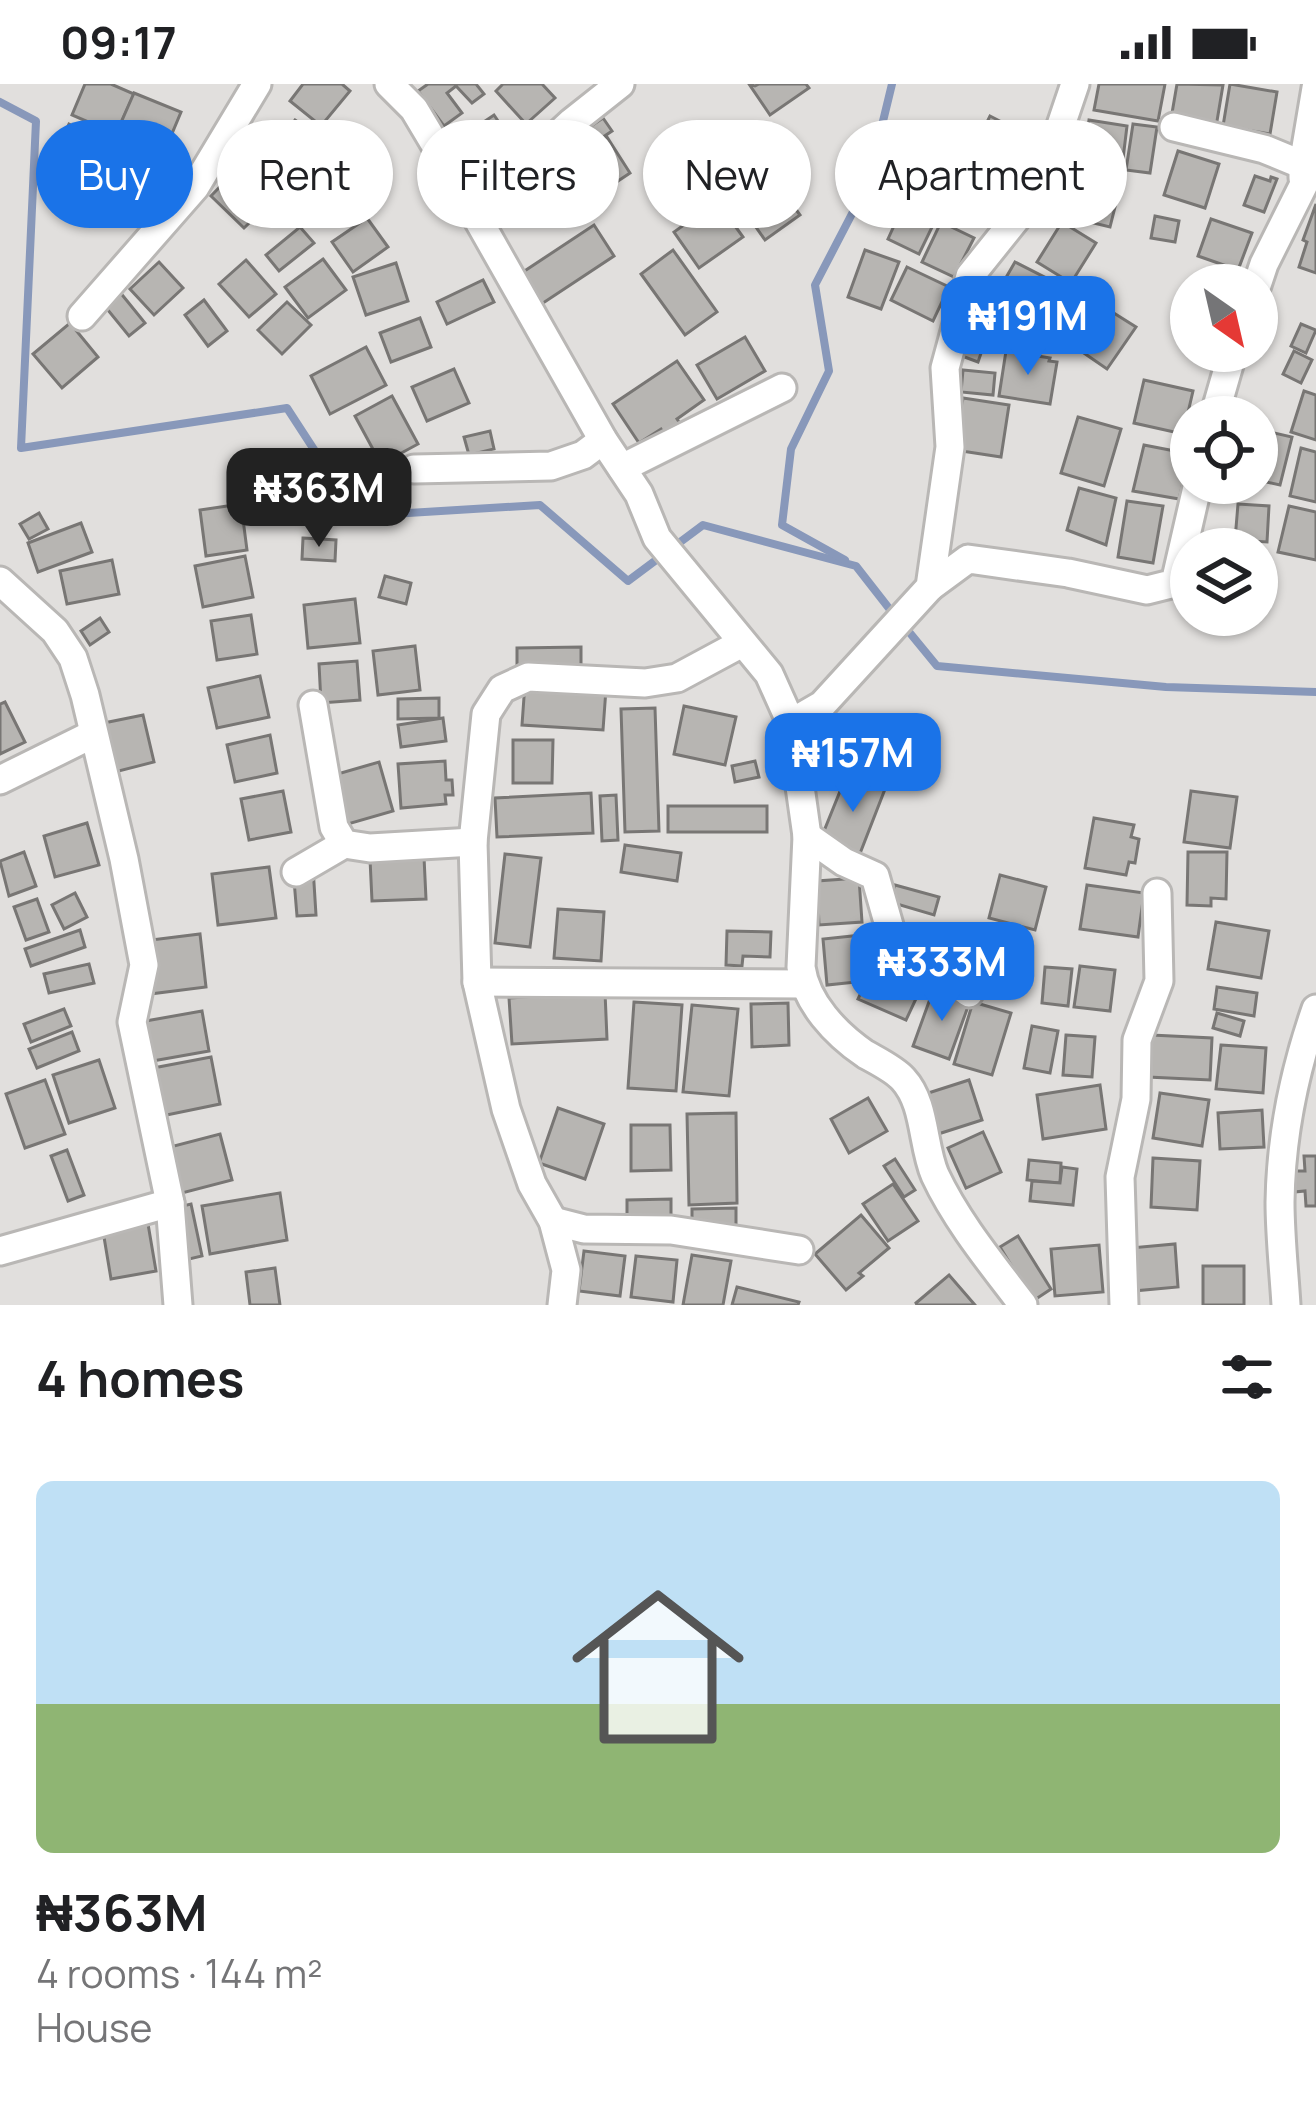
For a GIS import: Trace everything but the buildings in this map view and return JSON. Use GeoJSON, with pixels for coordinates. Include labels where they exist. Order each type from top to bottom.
{"type":"FeatureCollection","features":[{"type":"Feature","properties":{"kind":"street"},"geometry":{"type":"LineString","coordinates":[[82,316],[195,187],[256,84]]}},
{"type":"Feature","properties":{"kind":"street"},"geometry":{"type":"LineString","coordinates":[[389,84],[420,120]]}},
{"type":"Feature","properties":{"kind":"street"},"geometry":{"type":"LineString","coordinates":[[575,120],[620,84]]}},
{"type":"Feature","properties":{"kind":"street"},"geometry":{"type":"LineString","coordinates":[[930,587],[950,447],[945,368],[970,276],[1039,190],[1075,84]]}},
{"type":"Feature","properties":{"kind":"street"},"geometry":{"type":"LineString","coordinates":[[1264,264],[1307,179],[1316,88]]}},
{"type":"Feature","properties":{"kind":"street"},"geometry":{"type":"LineString","coordinates":[[1174,127],[1264,149],[1307,179]]}},
{"type":"Feature","properties":{"kind":"street"},"geometry":{"type":"LineString","coordinates":[[482,228],[639,494],[663,546],[769,674],[791,723],[807,836],[804,984],[846,1041],[903,1078],[916,1098],[935,1174],[975,1241],[1023,1305]]}},
{"type":"Feature","properties":{"kind":"street"},"geometry":{"type":"LineString","coordinates":[[622,469],[782,388]]}},
{"type":"Feature","properties":{"kind":"street"},"geometry":{"type":"LineString","coordinates":[[414,469],[551,466],[583,455],[603,440]]}},
{"type":"Feature","properties":{"kind":"street"},"geometry":{"type":"LineString","coordinates":[[791,723],[822,704],[930,587],[968,559],[1147,590],[1175,584],[1193,504]]}},
{"type":"Feature","properties":{"kind":"street"},"geometry":{"type":"LineString","coordinates":[[0,581],[55,631],[73,658],[85,695],[143,964],[132,1022],[170,1203],[178,1305]]}},
{"type":"Feature","properties":{"kind":"street"},"geometry":{"type":"LineString","coordinates":[[562,1305],[566,1270],[553,1221],[532,1184],[506,1109],[477,982],[473,842],[486,714],[502,689],[528,677],[632,683],[677,678],[742,643]]}},
{"type":"Feature","properties":{"kind":"street"},"geometry":{"type":"LineString","coordinates":[[313,705],[334,826],[344,844]]}},
{"type":"Feature","properties":{"kind":"street"},"geometry":{"type":"LineString","coordinates":[[0,779],[93,734]]}},
{"type":"Feature","properties":{"kind":"street"},"geometry":{"type":"LineString","coordinates":[[807,836],[844,862],[875,876],[892,936],[969,993]]}},
{"type":"Feature","properties":{"kind":"street"},"geometry":{"type":"LineString","coordinates":[[296,872],[344,844],[370,848],[473,842]]}},
{"type":"Feature","properties":{"kind":"street"},"geometry":{"type":"LineString","coordinates":[[1124,1305],[1120,1177],[1136,1099],[1137,1040],[1159,981],[1156,893]]}},
{"type":"Feature","properties":{"kind":"street"},"geometry":{"type":"LineString","coordinates":[[477,982],[804,984]]}},
{"type":"Feature","properties":{"kind":"street"},"geometry":{"type":"LineString","coordinates":[[1286,1305],[1280,1208],[1287,1114],[1316,1010]]}},
{"type":"Feature","properties":{"kind":"street"},"geometry":{"type":"LineString","coordinates":[[0,1251],[170,1203]]}},
{"type":"Feature","properties":{"kind":"street"},"geometry":{"type":"LineString","coordinates":[[553,1221],[584,1229],[671,1230],[800,1250]]}},
{"type":"Feature","properties":{"kind":"waterway"},"geometry":{"type":"LineString","coordinates":[[845,560],[782,525],[791,449],[829,371],[815,285],[868,183],[892,84]]}},
{"type":"Feature","properties":{"kind":"waterway"},"geometry":{"type":"LineString","coordinates":[[0,102],[36,121],[21,448],[287,408],[326,468],[392,514],[540,505],[628,581],[703,525],[856,566],[895,616]]}},
{"type":"Feature","properties":{"kind":"waterway"},"geometry":{"type":"LineString","coordinates":[[905,627],[937,666],[1166,687],[1316,692]]}}]}
